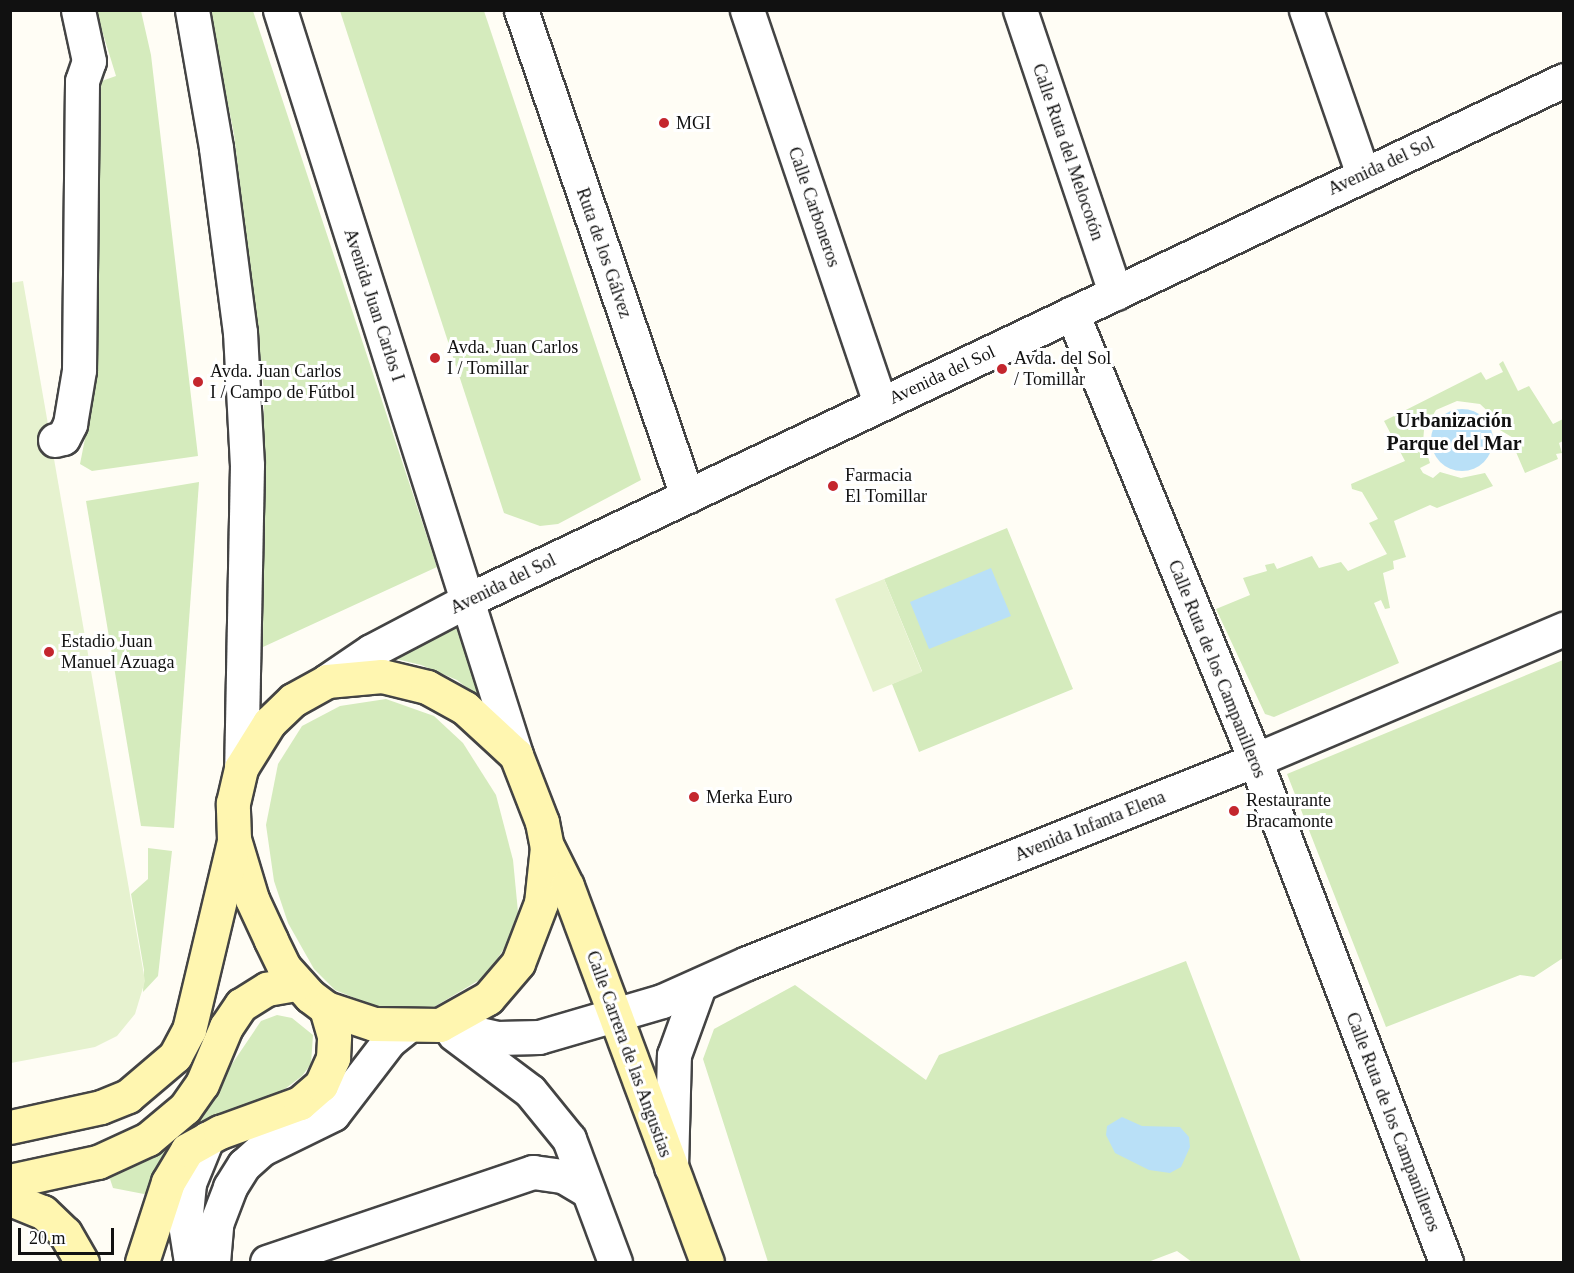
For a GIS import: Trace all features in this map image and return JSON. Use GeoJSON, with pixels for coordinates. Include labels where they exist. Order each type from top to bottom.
{"type":"FeatureCollection","features":[{"type":"Feature","properties":{"kind":"main road"},"geometry":{"type":"LineString","coordinates":[[10,1127],[101,1107],[128,1096],[175,1056],[189,1030],[234,839],[233,802],[241,768],[269,723],[293,700],[327,681],[382,676],[427,687],[465,708],[516,755],[542,822],[547,847],[541,903],[518,963],[488,998],[440,1025],[406,1028],[374,1024],[326,1008],[296,984],[252,899],[234,839]]}},
{"type":"Feature","properties":{"kind":"main road","name":"Calle Carrera de las Angustias"},"geometry":{"type":"LineString","coordinates":[[547,847],[567,886],[706,1263]]}},
{"type":"Feature","properties":{"kind":"main road"},"geometry":{"type":"LineString","coordinates":[[10,1181],[98,1162],[148,1139],[185,1108],[202,1084],[226,1027],[241,1005],[267,988],[296,984]]}},
{"type":"Feature","properties":{"kind":"main road"},"geometry":{"type":"LineString","coordinates":[[142,1263],[176,1164],[187,1150],[207,1139],[300,1103],[321,1085],[333,1058],[334,1036],[326,1008]]}},
{"type":"Feature","properties":{"kind":"main road"},"geometry":{"type":"LineString","coordinates":[[10,1199],[43,1212],[65,1233],[82,1263]]}},
{"type":"Feature","properties":{"kind":"street"},"geometry":{"type":"LineString","coordinates":[[55,440],[63,438],[70,424],[79,370],[82,81],[89,61],[78,10]]}},
{"type":"Feature","properties":{"kind":"street"},"geometry":{"type":"LineString","coordinates":[[192,10],[216,148],[240,332],[247,465],[241,768]]}},
{"type":"Feature","properties":{"kind":"street","name":"Avenida Juan Carlos I"},"geometry":{"type":"LineString","coordinates":[[280,10],[516,755]]}},
{"type":"Feature","properties":{"kind":"street","name":"Ruta de los Gálvez"},"geometry":{"type":"LineString","coordinates":[[520,10],[687,496]]}},
{"type":"Feature","properties":{"kind":"street","name":"Calle Carboneros"},"geometry":{"type":"LineString","coordinates":[[747,10],[880,404]]}},
{"type":"Feature","properties":{"kind":"street","name":"Calle Ruta del Melocotón"},"geometry":{"type":"LineString","coordinates":[[1020,10],[1115,293]]}},
{"type":"Feature","properties":{"kind":"street"},"geometry":{"type":"LineString","coordinates":[[1306,10],[1363,175]]}},
{"type":"Feature","properties":{"kind":"street","name":"Avenida del Sol"},"geometry":{"type":"LineString","coordinates":[[327,681],[371,651],[468,600],[1563,80]]}},
{"type":"Feature","properties":{"kind":"street","name":"Calle Ruta de los Campanilleros"},"geometry":{"type":"LineString","coordinates":[[1071,313],[1255,760],[1446,1263]]}},
{"type":"Feature","properties":{"kind":"street","name":"Avenida Infanta Elena"},"geometry":{"type":"LineString","coordinates":[[440,1025],[497,1038],[539,1037],[614,1018],[699,986],[747,963],[1255,760],[1563,629]]}},
{"type":"Feature","properties":{"kind":"street"},"geometry":{"type":"LineString","coordinates":[[671,1167],[675,1114],[674,1055],[699,986]]}},
{"type":"Feature","properties":{"kind":"street"},"geometry":{"type":"LineString","coordinates":[[440,1025],[530,1091],[569,1139],[615,1263]]}},
{"type":"Feature","properties":{"kind":"street"},"geometry":{"type":"LineString","coordinates":[[213,1263],[216,1224],[230,1187],[244,1165],[262,1149],[333,1114],[388,1041],[406,1028]]}},
{"type":"Feature","properties":{"kind":"street"},"geometry":{"type":"LineString","coordinates":[[191,1263],[185,1224],[189,1183],[207,1139]]}},
{"type":"Feature","properties":{"kind":"street"},"geometry":{"type":"LineString","coordinates":[[267,1263],[533,1172],[563,1176],[588,1191]]}},
{"type":"Feature","properties":{"kind":"green space"},"geometry":{"type":"Polygon","coordinates":[[[96,11],[141,11],[151,55],[198,456],[92,471],[80,464],[94,393],[93,84],[116,76],[96,11]]]}},
{"type":"Feature","properties":{"kind":"green space"},"geometry":{"type":"Polygon","coordinates":[[[209,11],[253,11],[437,567],[263,647],[264,390],[234,134],[209,11]]]}},
{"type":"Feature","properties":{"kind":"green space"},"geometry":{"type":"Polygon","coordinates":[[[340,11],[484,11],[641,480],[558,524],[540,526],[504,513],[340,11]]]}},
{"type":"Feature","properties":{"kind":"green space","name":"Estadio Juan Manuel Azuaga"},"geometry":{"type":"Polygon","coordinates":[[[23,281],[145,981],[135,1014],[117,1036],[95,1047],[11,1063],[10,283],[23,281]]]}},
{"type":"Feature","properties":{"kind":"green space"},"geometry":{"type":"Polygon","coordinates":[[[1503,361],[1518,391],[1529,386],[1553,424],[1563,419],[1563,441],[1559,443],[1562,453],[1556,454],[1558,459],[1525,473],[1516,452],[1515,439],[1500,430],[1495,418],[1480,404],[1457,401],[1436,410],[1424,430],[1423,442],[1430,463],[1420,468],[1423,473],[1433,478],[1440,472],[1461,478],[1485,473],[1493,486],[1437,508],[1430,505],[1394,521],[1406,557],[1393,561],[1394,569],[1383,573],[1390,608],[1385,609],[1381,600],[1374,603],[1399,663],[1274,717],[1265,714],[1216,609],[1250,595],[1243,578],[1267,571],[1265,565],[1274,563],[1277,569],[1312,556],[1319,568],[1341,562],[1348,571],[1387,554],[1369,523],[1378,519],[1362,492],[1352,489],[1351,484],[1405,461],[1384,421],[1481,372],[1486,380],[1503,372],[1499,364],[1503,361]]]}},
{"type":"Feature","properties":{"kind":"green space"},"geometry":{"type":"Polygon","coordinates":[[[199,482],[174,828],[141,826],[86,501],[199,482]]]}},
{"type":"Feature","properties":{"kind":"green space"},"geometry":{"type":"Polygon","coordinates":[[[1007,528],[1073,689],[919,752],[892,684],[922,671],[884,579],[1007,528]]]}},
{"type":"Feature","properties":{"kind":"green space"},"geometry":{"type":"Polygon","coordinates":[[[884,579],[922,672],[873,692],[835,599],[884,579]]]}},
{"type":"Feature","properties":{"kind":"green space"},"geometry":{"type":"Polygon","coordinates":[[[461,624],[487,704],[457,680],[421,665],[388,657],[461,624]]]}},
{"type":"Feature","properties":{"kind":"green space"},"geometry":{"type":"Polygon","coordinates":[[[1563,660],[1563,958],[1534,977],[1520,975],[1386,1027],[1287,774],[1563,660]]]}},
{"type":"Feature","properties":{"kind":"green space"},"geometry":{"type":"Polygon","coordinates":[[[386,699],[434,716],[463,743],[496,795],[513,860],[518,912],[505,947],[486,976],[434,1007],[382,1009],[335,990],[314,969],[288,923],[274,881],[266,825],[278,764],[302,726],[340,706],[386,699]]]}},
{"type":"Feature","properties":{"kind":"green space"},"geometry":{"type":"Polygon","coordinates":[[[148,848],[172,851],[158,976],[143,992],[144,970],[131,894],[148,879],[148,848]]]}},
{"type":"Feature","properties":{"kind":"green space"},"geometry":{"type":"Polygon","coordinates":[[[1186,961],[1301,1262],[1192,1262],[1177,1251],[1148,1262],[768,1262],[703,1059],[714,1029],[795,985],[926,1080],[939,1055],[1186,961]]]}},
{"type":"Feature","properties":{"kind":"green space"},"geometry":{"type":"Polygon","coordinates":[[[277,1015],[292,1018],[313,1035],[311,1064],[302,1076],[269,1101],[185,1135],[162,1158],[149,1195],[113,1188],[106,1167],[211,1095],[261,1021],[277,1015]]]}},
{"type":"Feature","properties":{"kind":"water"},"geometry":{"type":"Polygon","coordinates":[[[1462,409],[1479,414],[1484,418],[1488,423],[1493,440],[1488,457],[1484,462],[1479,466],[1462,471],[1445,466],[1440,462],[1436,457],[1431,440],[1436,423],[1440,418],[1445,414],[1462,409]]]}},
{"type":"Feature","properties":{"kind":"water"},"geometry":{"type":"Polygon","coordinates":[[[991,568],[1011,616],[929,649],[910,602],[991,568]]]}},
{"type":"Feature","properties":{"kind":"water"},"geometry":{"type":"Polygon","coordinates":[[[1122,1117],[1142,1126],[1180,1127],[1189,1137],[1190,1147],[1181,1167],[1170,1173],[1149,1170],[1115,1153],[1106,1135],[1107,1126],[1122,1117]]]}},
{"type":"Feature","properties":{"kind":"place","name":"MGI"},"geometry":{"type":"Point","coordinates":[664,123]}},
{"type":"Feature","properties":{"kind":"place","name":"Avda. Juan Carlos I / Tomillar"},"geometry":{"type":"Point","coordinates":[435,358]}},
{"type":"Feature","properties":{"kind":"place","name":"Avda. del Sol / Tomillar"},"geometry":{"type":"Point","coordinates":[1002,369]}},
{"type":"Feature","properties":{"kind":"place","name":"Avda. Juan Carlos I / Campo de Fútbol"},"geometry":{"type":"Point","coordinates":[198,382]}},
{"type":"Feature","properties":{"kind":"place","name":"Farmacia El Tomillar"},"geometry":{"type":"Point","coordinates":[833,486]}},
{"type":"Feature","properties":{"kind":"place","name":"Estadio Juan Manuel Azuaga"},"geometry":{"type":"Point","coordinates":[49,652]}},
{"type":"Feature","properties":{"kind":"place","name":"Merka Euro"},"geometry":{"type":"Point","coordinates":[694,797]}},
{"type":"Feature","properties":{"kind":"place","name":"Restaurante Bracamonte"},"geometry":{"type":"Point","coordinates":[1234,811]}},
{"type":"Feature","properties":{"kind":"district","name":"Urbanización Parque del Mar"},"geometry":{"type":"Point","coordinates":[1454,432]}}]}
